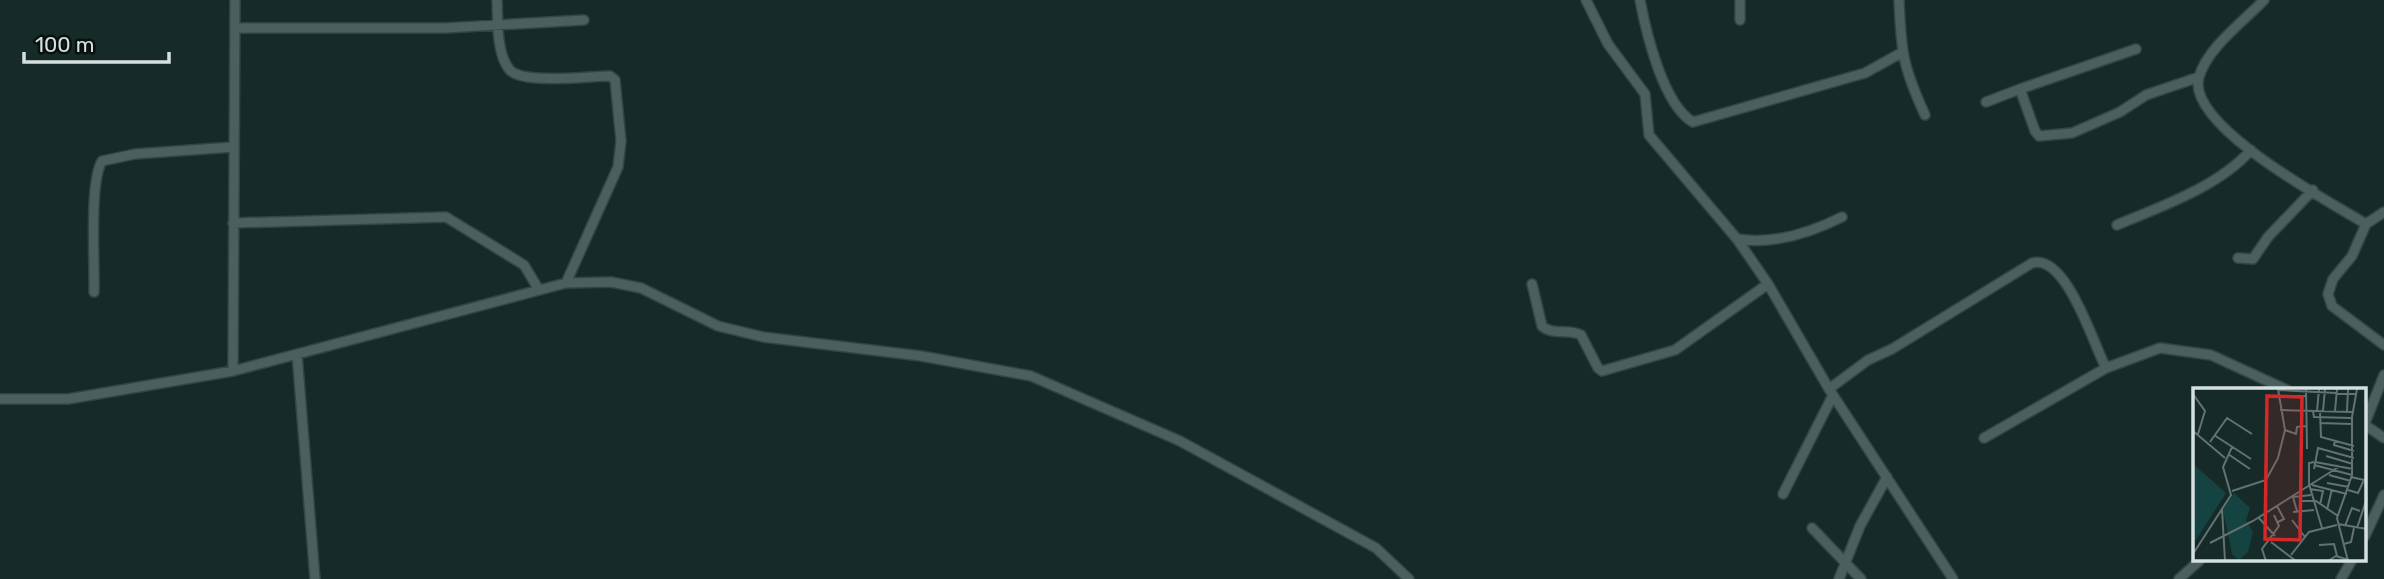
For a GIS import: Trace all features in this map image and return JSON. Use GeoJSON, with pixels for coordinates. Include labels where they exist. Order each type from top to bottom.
{"type":"FeatureCollection","features":[{"type":"Feature","properties":{"kind":"street"},"geometry":{"type":"LineString","coordinates":[[233,371],[235,0]]}},
{"type":"Feature","properties":{"kind":"street"},"geometry":{"type":"LineString","coordinates":[[497,0],[505,63],[514,74],[528,78],[610,76],[615,80],[621,141],[618,167],[566,283]]}},
{"type":"Feature","properties":{"kind":"street"},"geometry":{"type":"LineString","coordinates":[[1586,0],[1608,44],[1645,94],[1649,135],[1737,239],[1768,284],[1831,392],[1953,579]]}},
{"type":"Feature","properties":{"kind":"street"},"geometry":{"type":"LineString","coordinates":[[1640,0],[1645,27],[1659,69],[1679,110],[1693,122],[1865,73],[1901,53]]}},
{"type":"Feature","properties":{"kind":"street"},"geometry":{"type":"LineString","coordinates":[[1740,0],[1740,20]]}},
{"type":"Feature","properties":{"kind":"street"},"geometry":{"type":"LineString","coordinates":[[1899,0],[1901,53],[1907,75],[1925,115]]}},
{"type":"Feature","properties":{"kind":"street"},"geometry":{"type":"LineString","coordinates":[[2264,0],[2212,54],[2199,77],[2198,89],[2202,103],[2213,118],[2251,150],[2366,224]]}},
{"type":"Feature","properties":{"kind":"street"},"geometry":{"type":"LineString","coordinates":[[235,28],[499,26],[584,20]]}},
{"type":"Feature","properties":{"kind":"street"},"geometry":{"type":"LineString","coordinates":[[1986,102],[2136,49]]}},
{"type":"Feature","properties":{"kind":"street"},"geometry":{"type":"LineString","coordinates":[[2020,89],[2039,136],[2059,135],[2087,127],[2120,112],[2146,95],[2199,77]]}},
{"type":"Feature","properties":{"kind":"street"},"geometry":{"type":"LineString","coordinates":[[94,292],[95,187],[97,169],[102,161],[135,154],[233,147]]}},
{"type":"Feature","properties":{"kind":"street"},"geometry":{"type":"LineString","coordinates":[[2117,225],[2216,178],[2241,162],[2251,150]]}},
{"type":"Feature","properties":{"kind":"street"},"geometry":{"type":"LineString","coordinates":[[2238,258],[2253,259],[2268,237],[2313,190]]}},
{"type":"Feature","properties":{"kind":"street"},"geometry":{"type":"LineString","coordinates":[[2384,212],[2366,224],[2353,256],[2333,279],[2328,294],[2337,311],[2384,345]]}},
{"type":"Feature","properties":{"kind":"street"},"geometry":{"type":"LineString","coordinates":[[233,223],[446,217],[524,265],[539,290]]}},
{"type":"Feature","properties":{"kind":"street"},"geometry":{"type":"LineString","coordinates":[[1737,239],[1753,242],[1802,234],[1842,217]]}},
{"type":"Feature","properties":{"kind":"street"},"geometry":{"type":"LineString","coordinates":[[1783,495],[1831,392],[1872,357],[1902,343],[2032,263],[2042,261],[2051,265],[2075,297],[2106,368]]}},
{"type":"Feature","properties":{"kind":"street"},"geometry":{"type":"LineString","coordinates":[[0,399],[68,399],[233,371],[566,283],[611,282],[641,288],[718,326],[763,337],[921,356],[1031,376],[1180,441],[1376,548],[1409,579]]}},
{"type":"Feature","properties":{"kind":"street"},"geometry":{"type":"LineString","coordinates":[[1532,284],[1542,327],[1550,332],[1576,332],[1581,335],[1598,368],[1602,370],[1675,350],[1768,284]]}},
{"type":"Feature","properties":{"kind":"street"},"geometry":{"type":"LineString","coordinates":[[1984,438],[2106,368],[2151,350],[2172,348],[2211,355],[2283,388]]}},
{"type":"Feature","properties":{"kind":"street"},"geometry":{"type":"LineString","coordinates":[[297,354],[315,579]]}},
{"type":"Feature","properties":{"kind":"street"},"geometry":{"type":"LineString","coordinates":[[2366,421],[2384,375]]}},
{"type":"Feature","properties":{"kind":"street"},"geometry":{"type":"LineString","coordinates":[[2366,425],[2384,438]]}},
{"type":"Feature","properties":{"kind":"street"},"geometry":{"type":"LineString","coordinates":[[1839,579],[1847,565],[1860,526],[1887,477]]}},
{"type":"Feature","properties":{"kind":"street"},"geometry":{"type":"LineString","coordinates":[[2366,534],[2384,495]]}},
{"type":"Feature","properties":{"kind":"street"},"geometry":{"type":"LineString","coordinates":[[1812,527],[1861,579]]}},
{"type":"Feature","properties":{"kind":"street"},"geometry":{"type":"LineString","coordinates":[[2179,579],[2198,562]]}},
{"type":"Feature","properties":{"kind":"street"},"geometry":{"type":"LineString","coordinates":[[2341,579],[2351,562]]}}]}
